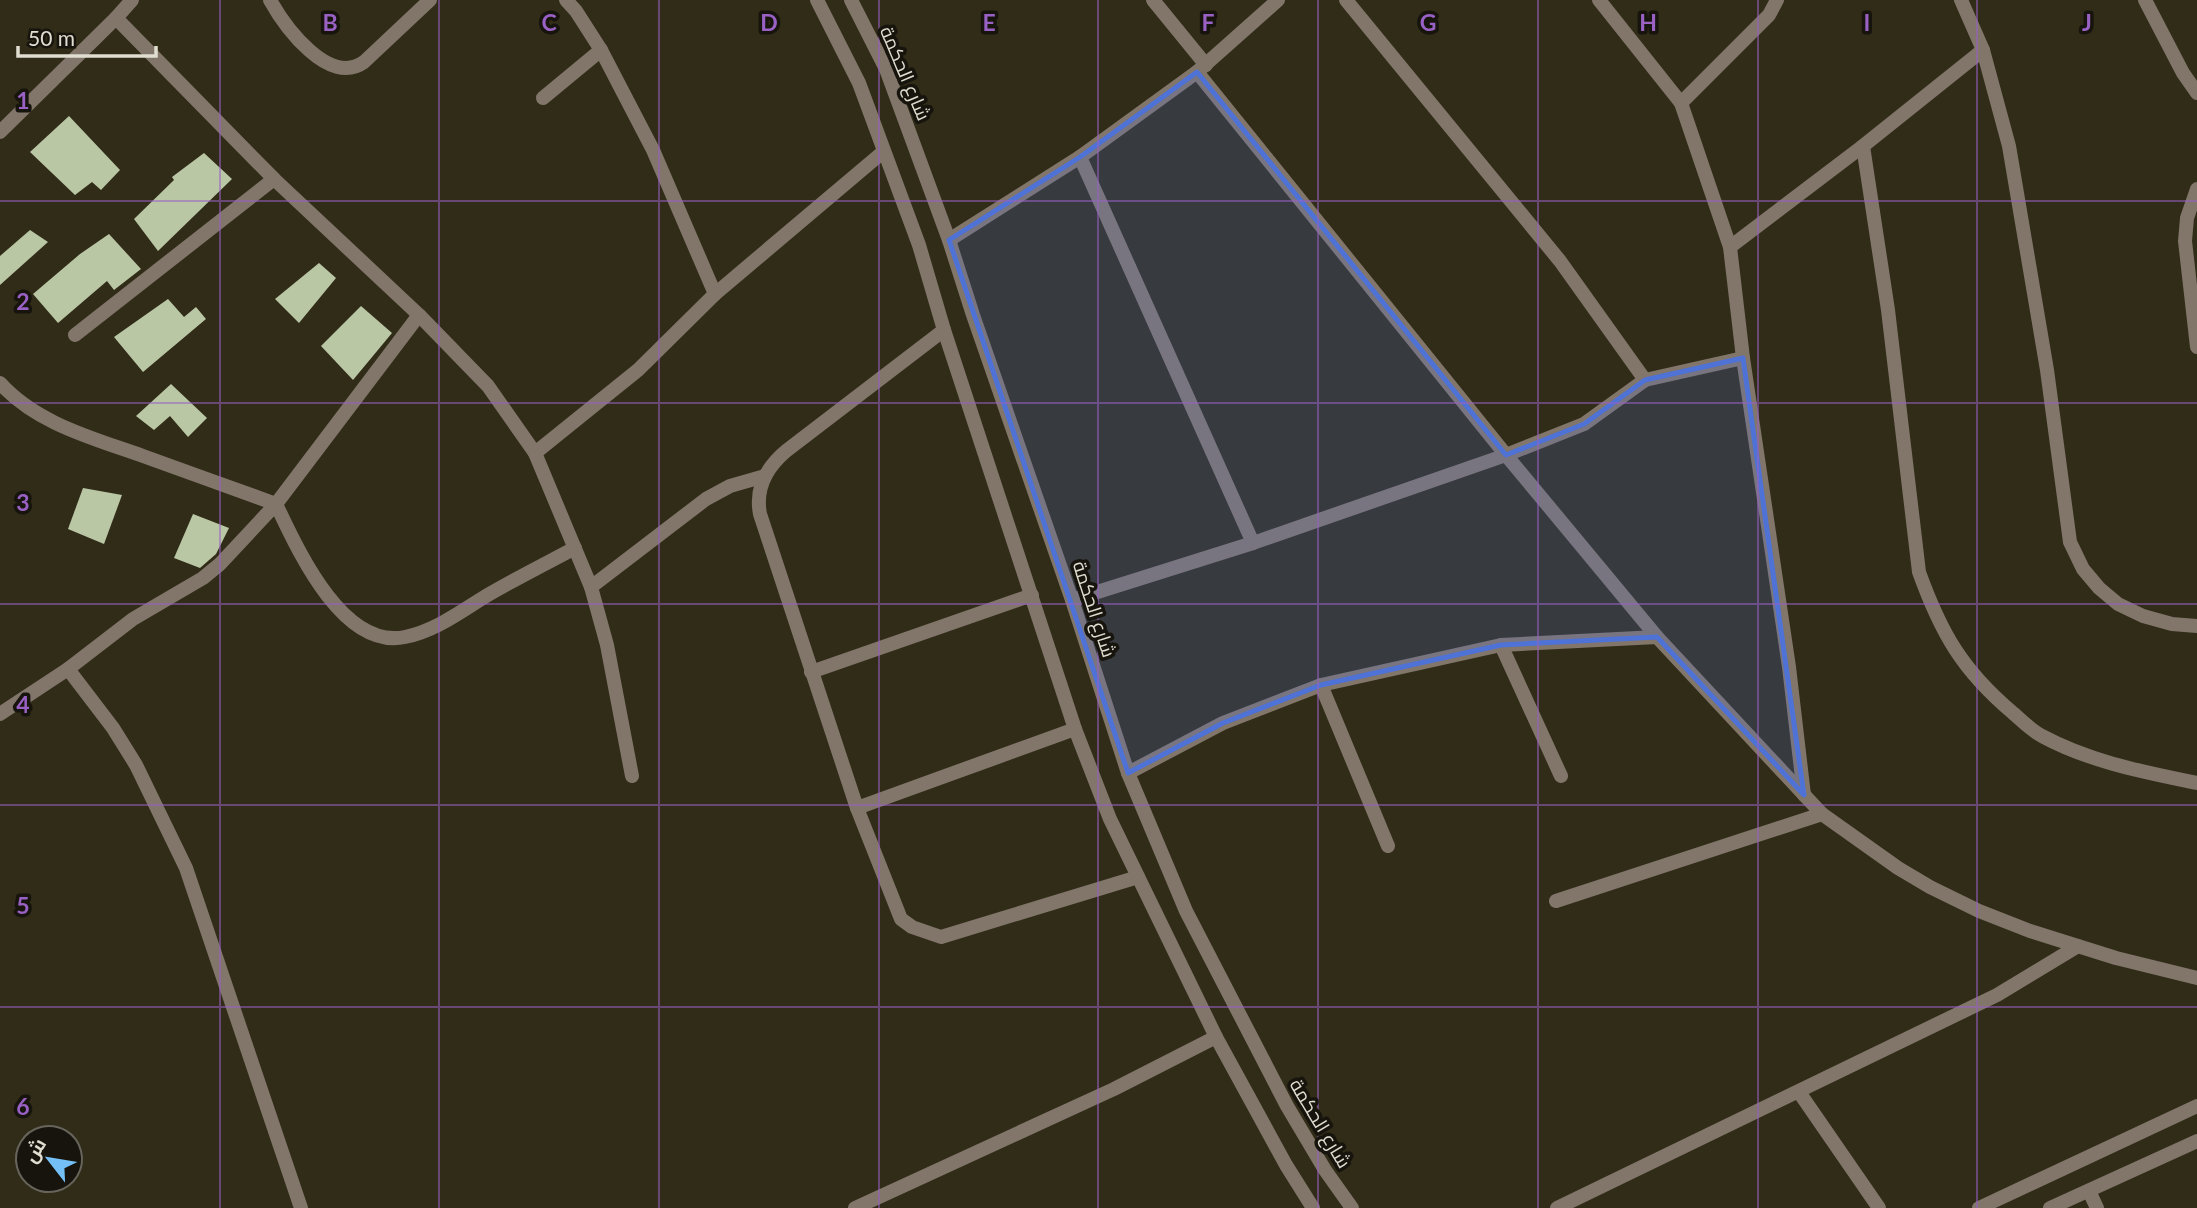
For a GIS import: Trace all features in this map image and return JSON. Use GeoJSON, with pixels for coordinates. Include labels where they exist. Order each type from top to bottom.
{"type":"FeatureCollection","features":[{"type":"Feature","properties":{"kind":"street"},"geometry":{"type":"LineString","coordinates":[[0,132],[132,0]]}},
{"type":"Feature","properties":{"kind":"street"},"geometry":{"type":"LineString","coordinates":[[270,0],[291,31],[310,52],[331,64],[356,68],[430,0]]}},
{"type":"Feature","properties":{"kind":"street"},"geometry":{"type":"LineString","coordinates":[[566,0],[601,50],[653,149],[715,294]]}},
{"type":"Feature","properties":{"kind":"street"},"geometry":{"type":"LineString","coordinates":[[817,0],[859,83],[919,245],[944,330],[1075,729],[1110,819],[1216,1037],[1286,1166],[1312,1207]]}},
{"type":"Feature","properties":{"kind":"street","name":"شارع الحكمة"},"geometry":{"type":"LineString","coordinates":[[851,0],[886,69],[950,240],[1128,773],[1192,923],[1287,1105],[1325,1170],[1352,1208]]}},
{"type":"Feature","properties":{"kind":"street"},"geometry":{"type":"LineString","coordinates":[[1153,0],[1201,68],[1506,455],[1657,637],[1822,814],[1864,845],[1930,887],[1979,911],[2030,931],[2116,958],[2197,978]]}},
{"type":"Feature","properties":{"kind":"street"},"geometry":{"type":"LineString","coordinates":[[950,240],[1080,157],[1201,68],[1278,0]]}},
{"type":"Feature","properties":{"kind":"street"},"geometry":{"type":"LineString","coordinates":[[1346,0],[1560,261],[1644,380]]}},
{"type":"Feature","properties":{"kind":"street"},"geometry":{"type":"LineString","coordinates":[[1599,0],[1681,103],[1730,247],[1743,358],[1789,667],[1804,795]]}},
{"type":"Feature","properties":{"kind":"street"},"geometry":{"type":"LineString","coordinates":[[1681,103],[1769,15],[1777,0]]}},
{"type":"Feature","properties":{"kind":"street"},"geometry":{"type":"LineString","coordinates":[[1961,0],[1983,50],[2010,146],[2070,541],[2083,569],[2099,588],[2118,604],[2143,616],[2172,624],[2197,625]]}},
{"type":"Feature","properties":{"kind":"street"},"geometry":{"type":"LineString","coordinates":[[2145,0],[2183,73],[2197,93]]}},
{"type":"Feature","properties":{"kind":"street"},"geometry":{"type":"LineString","coordinates":[[116,18],[274,179],[419,315],[488,386],[535,453],[591,587],[607,645],[632,776]]}},
{"type":"Feature","properties":{"kind":"street"},"geometry":{"type":"LineString","coordinates":[[543,98],[601,50]]}},
{"type":"Feature","properties":{"kind":"street"},"geometry":{"type":"LineString","coordinates":[[1730,247],[1983,50]]}},
{"type":"Feature","properties":{"kind":"street"},"geometry":{"type":"LineString","coordinates":[[1863,145],[1888,310],[1919,572],[1933,610],[1951,646],[1975,677],[2040,736],[2093,758],[2197,783]]}},
{"type":"Feature","properties":{"kind":"street"},"geometry":{"type":"LineString","coordinates":[[535,453],[638,370],[715,294],[883,152]]}},
{"type":"Feature","properties":{"kind":"street"},"geometry":{"type":"LineString","coordinates":[[1080,157],[1253,543]]}},
{"type":"Feature","properties":{"kind":"street"},"geometry":{"type":"LineString","coordinates":[[75,335],[274,179]]}},
{"type":"Feature","properties":{"kind":"street"},"geometry":{"type":"LineString","coordinates":[[2197,189],[2187,218],[2185,241],[2197,347]]}},
{"type":"Feature","properties":{"kind":"street"},"geometry":{"type":"LineString","coordinates":[[0,714],[68,669],[133,618],[203,578],[220,564],[276,504],[419,315]]}},
{"type":"Feature","properties":{"kind":"street"},"geometry":{"type":"LineString","coordinates":[[944,330],[786,451],[765,476],[758,494],[760,514],[857,808],[901,919],[912,927],[941,937],[1138,877]]}},
{"type":"Feature","properties":{"kind":"street"},"geometry":{"type":"LineString","coordinates":[[1072,600],[1253,543],[1506,455],[1584,424],[1644,380],[1743,358]]}},
{"type":"Feature","properties":{"kind":"street"},"geometry":{"type":"LineString","coordinates":[[0,383],[10,395],[31,410],[67,429],[276,504],[305,562],[341,612],[366,631],[384,637],[402,638],[422,633],[575,548]]}},
{"type":"Feature","properties":{"kind":"street"},"geometry":{"type":"LineString","coordinates":[[591,587],[706,499],[730,486],[765,476]]}},
{"type":"Feature","properties":{"kind":"street"},"geometry":{"type":"LineString","coordinates":[[811,672],[1032,595]]}},
{"type":"Feature","properties":{"kind":"street"},"geometry":{"type":"LineString","coordinates":[[1128,773],[1223,723],[1321,685],[1501,645],[1657,637]]}},
{"type":"Feature","properties":{"kind":"street"},"geometry":{"type":"LineString","coordinates":[[1501,645],[1560,776]]}},
{"type":"Feature","properties":{"kind":"street"},"geometry":{"type":"LineString","coordinates":[[68,669],[113,728],[136,765],[186,867],[301,1208]]}},
{"type":"Feature","properties":{"kind":"street"},"geometry":{"type":"LineString","coordinates":[[1321,685],[1388,846]]}},
{"type":"Feature","properties":{"kind":"street"},"geometry":{"type":"LineString","coordinates":[[857,808],[1075,729]]}},
{"type":"Feature","properties":{"kind":"street"},"geometry":{"type":"LineString","coordinates":[[1556,901],[1822,814]]}},
{"type":"Feature","properties":{"kind":"street"},"geometry":{"type":"LineString","coordinates":[[1557,1208],[1997,995],[2078,946]]}},
{"type":"Feature","properties":{"kind":"street"},"geometry":{"type":"LineString","coordinates":[[855,1208],[1114,1089],[1216,1037]]}},
{"type":"Feature","properties":{"kind":"street"},"geometry":{"type":"LineString","coordinates":[[1799,1092],[1879,1208]]}},
{"type":"Feature","properties":{"kind":"street"},"geometry":{"type":"LineString","coordinates":[[1979,1208],[2197,1106]]}},
{"type":"Feature","properties":{"kind":"street"},"geometry":{"type":"LineString","coordinates":[[2050,1208],[2197,1142]]}},
{"type":"Feature","properties":{"kind":"street"},"geometry":{"type":"LineString","coordinates":[[2089,1191],[2097,1208]]}},
{"type":"Feature","properties":{"kind":"highlighted area"},"geometry":{"type":"Polygon","coordinates":[[[1197,72],[1506,455],[1584,424],[1645,380],[1743,358],[1804,795],[1657,637],[1501,645],[1321,685],[1223,723],[1128,773],[949,240],[1080,157],[1197,72]]]}},
{"type":"Feature","properties":{"kind":"building"},"geometry":{"type":"Polygon","coordinates":[[[69,116],[120,170],[101,190],[92,182],[75,195],[30,152],[69,116]]]}},
{"type":"Feature","properties":{"kind":"building"},"geometry":{"type":"Polygon","coordinates":[[[204,153],[232,179],[158,251],[134,219],[174,180],[172,177],[204,153]]]}},
{"type":"Feature","properties":{"kind":"building"},"geometry":{"type":"Polygon","coordinates":[[[30,230],[48,242],[0,285],[0,256],[30,230]]]}},
{"type":"Feature","properties":{"kind":"building"},"geometry":{"type":"Polygon","coordinates":[[[109,234],[141,269],[114,290],[107,281],[58,323],[33,294],[80,254],[109,234]]]}},
{"type":"Feature","properties":{"kind":"building"},"geometry":{"type":"Polygon","coordinates":[[[319,263],[336,278],[299,323],[275,299],[319,263]]]}},
{"type":"Feature","properties":{"kind":"building"},"geometry":{"type":"Polygon","coordinates":[[[168,299],[184,317],[196,307],[206,319],[143,372],[114,337],[168,299]]]}},
{"type":"Feature","properties":{"kind":"building"},"geometry":{"type":"Polygon","coordinates":[[[361,306],[392,333],[353,380],[321,346],[361,306]]]}},
{"type":"Feature","properties":{"kind":"building"},"geometry":{"type":"Polygon","coordinates":[[[171,384],[207,418],[188,437],[170,416],[154,430],[136,416],[171,384]]]}},
{"type":"Feature","properties":{"kind":"building"},"geometry":{"type":"Polygon","coordinates":[[[83,488],[122,495],[104,544],[68,529],[83,488]]]}},
{"type":"Feature","properties":{"kind":"building"},"geometry":{"type":"Polygon","coordinates":[[[193,514],[229,528],[216,554],[200,568],[174,558],[193,514]]]}}]}
